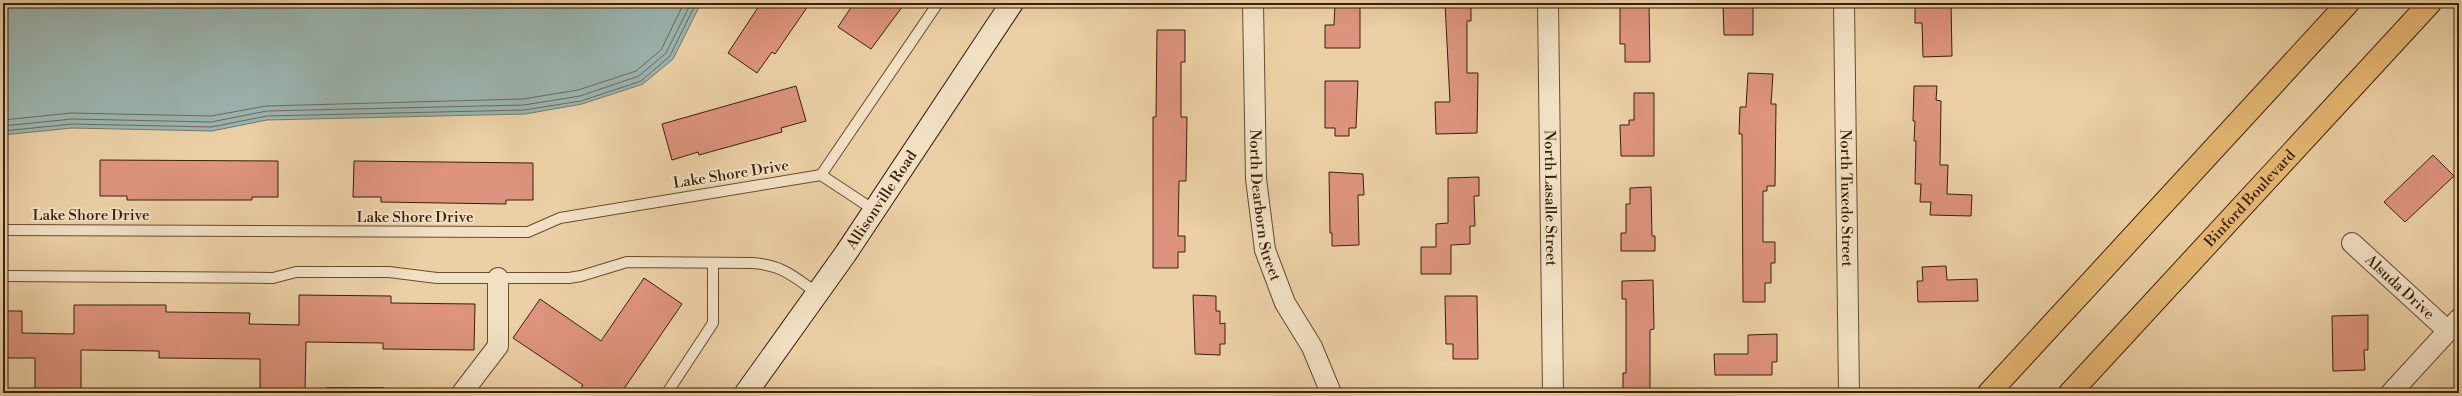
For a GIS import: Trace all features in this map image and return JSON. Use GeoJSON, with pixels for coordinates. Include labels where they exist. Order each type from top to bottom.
{"type":"FeatureCollection","features":[{"type":"Feature","properties":{"kind":"main road","name":"Allisonville Road"},"geometry":{"type":"LineString","coordinates":[[746,393],[874,210],[1012,3]]}},
{"type":"Feature","properties":{"kind":"main road"},"geometry":{"type":"LineString","coordinates":[[1989,393],[2348,3]]}},
{"type":"Feature","properties":{"kind":"main road","name":"Binford Boulevard"},"geometry":{"type":"LineString","coordinates":[[2070,393],[2430,3]]}},
{"type":"Feature","properties":{"kind":"street","name":"North Dearborn Street"},"geometry":{"type":"LineString","coordinates":[[1253,3],[1256,179],[1265,250],[1285,303],[1312,348],[1331,393]]}},
{"type":"Feature","properties":{"kind":"street","name":"North Lasalle Street"},"geometry":{"type":"LineString","coordinates":[[1548,3],[1553,393]]}},
{"type":"Feature","properties":{"kind":"street","name":"North Tuxedo Street"},"geometry":{"type":"LineString","coordinates":[[1844,3],[1849,393]]}},
{"type":"Feature","properties":{"kind":"street","name":"Alsuda Drive"},"geometry":{"type":"LineString","coordinates":[[2352,243],[2454,325],[2391,393]]}},
{"type":"Feature","properties":{"kind":"street"},"geometry":{"type":"LineString","coordinates":[[462,393],[498,346],[498,278]]}},
{"type":"Feature","properties":{"kind":"lane"},"geometry":{"type":"LineString","coordinates":[[874,210],[821,175],[938,3]]}},
{"type":"Feature","properties":{"kind":"lane","name":"Lake Shore Drive"},"geometry":{"type":"LineString","coordinates":[[3,230],[528,232],[560,218],[821,175]]}},
{"type":"Feature","properties":{"kind":"lane"},"geometry":{"type":"LineString","coordinates":[[3,276],[274,278],[296,272],[389,272],[437,278],[498,278],[580,276],[627,262],[772,264],[787,272],[817,293]]}},
{"type":"Feature","properties":{"kind":"lane"},"geometry":{"type":"LineString","coordinates":[[667,393],[713,323],[713,263]]}},
{"type":"Feature","properties":{"kind":"lane"},"geometry":{"type":"LineString","coordinates":[[328,393],[382,393]]}},
{"type":"Feature","properties":{"kind":"water"},"geometry":{"type":"Polygon","coordinates":[[[3,3],[701,3],[673,59],[643,84],[582,104],[525,114],[267,120],[212,131],[72,128],[3,135],[3,3]]]}},
{"type":"Feature","properties":{"kind":"building"},"geometry":{"type":"Polygon","coordinates":[[[761,3],[810,3],[775,54],[772,52],[757,73],[728,53],[761,3]]]}},
{"type":"Feature","properties":{"kind":"building"},"geometry":{"type":"Polygon","coordinates":[[[854,3],[905,3],[871,49],[838,27],[854,3]]]}},
{"type":"Feature","properties":{"kind":"building"},"geometry":{"type":"Polygon","coordinates":[[[1335,3],[1360,3],[1360,48],[1325,48],[1325,25],[1334,25],[1335,3]]]}},
{"type":"Feature","properties":{"kind":"building"},"geometry":{"type":"Polygon","coordinates":[[[1445,3],[1471,3],[1471,21],[1467,21],[1467,73],[1478,73],[1477,133],[1436,134],[1435,102],[1450,102],[1445,3]]]}},
{"type":"Feature","properties":{"kind":"building"},"geometry":{"type":"Polygon","coordinates":[[[1620,3],[1649,3],[1650,62],[1625,62],[1625,44],[1620,44],[1620,3]]]}},
{"type":"Feature","properties":{"kind":"building"},"geometry":{"type":"Polygon","coordinates":[[[1723,3],[1753,3],[1753,35],[1724,35],[1723,3]]]}},
{"type":"Feature","properties":{"kind":"building"},"geometry":{"type":"Polygon","coordinates":[[[1915,3],[1951,3],[1952,56],[1923,57],[1922,23],[1915,23],[1915,3]]]}},
{"type":"Feature","properties":{"kind":"building"},"geometry":{"type":"Polygon","coordinates":[[[1157,30],[1185,30],[1185,62],[1181,62],[1181,117],[1187,117],[1186,181],[1179,181],[1178,236],[1185,236],[1185,252],[1178,252],[1178,268],[1153,268],[1153,117],[1156,117],[1157,30]]]}},
{"type":"Feature","properties":{"kind":"building"},"geometry":{"type":"Polygon","coordinates":[[[1748,73],[1773,74],[1771,104],[1776,104],[1775,186],[1767,186],[1767,191],[1763,191],[1763,242],[1775,242],[1775,263],[1771,263],[1771,283],[1765,283],[1765,302],[1743,302],[1742,134],[1739,134],[1740,107],[1746,107],[1748,73]]]}},
{"type":"Feature","properties":{"kind":"building"},"geometry":{"type":"Polygon","coordinates":[[[1325,81],[1358,81],[1356,128],[1349,128],[1349,136],[1335,136],[1335,128],[1325,128],[1325,81]]]}},
{"type":"Feature","properties":{"kind":"building"},"geometry":{"type":"Polygon","coordinates":[[[796,86],[806,121],[781,128],[782,132],[699,155],[698,152],[672,160],[662,124],[796,86]]]}},
{"type":"Feature","properties":{"kind":"building"},"geometry":{"type":"Polygon","coordinates":[[[1914,86],[1937,86],[1936,100],[1941,101],[1940,165],[1948,165],[1947,194],[1972,195],[1971,216],[1930,215],[1931,202],[1920,202],[1921,184],[1915,184],[1916,141],[1914,141],[1915,121],[1913,121],[1914,86]]]}},
{"type":"Feature","properties":{"kind":"building"},"geometry":{"type":"Polygon","coordinates":[[[1634,93],[1654,93],[1654,156],[1621,156],[1620,125],[1629,125],[1629,120],[1634,120],[1634,93]]]}},
{"type":"Feature","properties":{"kind":"building"},"geometry":{"type":"Polygon","coordinates":[[[2433,155],[2454,176],[2405,222],[2384,202],[2433,155]]]}},
{"type":"Feature","properties":{"kind":"building"},"geometry":{"type":"Polygon","coordinates":[[[100,160],[278,161],[278,197],[252,197],[252,200],[127,200],[127,196],[100,196],[100,160]]]}},
{"type":"Feature","properties":{"kind":"building"},"geometry":{"type":"Polygon","coordinates":[[[354,161],[533,163],[533,200],[506,200],[506,204],[381,202],[381,197],[353,197],[354,161]]]}},
{"type":"Feature","properties":{"kind":"building"},"geometry":{"type":"Polygon","coordinates":[[[1329,172],[1363,174],[1364,195],[1358,195],[1359,245],[1332,246],[1332,233],[1330,233],[1329,172]]]}},
{"type":"Feature","properties":{"kind":"building"},"geometry":{"type":"Polygon","coordinates":[[[1479,177],[1479,196],[1474,196],[1475,226],[1470,226],[1470,244],[1451,245],[1451,274],[1421,274],[1421,247],[1436,247],[1436,224],[1448,223],[1448,178],[1479,177]]]}},
{"type":"Feature","properties":{"kind":"building"},"geometry":{"type":"Polygon","coordinates":[[[1651,187],[1652,236],[1655,236],[1655,251],[1621,251],[1621,233],[1626,233],[1626,204],[1630,204],[1630,188],[1651,187]]]}},
{"type":"Feature","properties":{"kind":"building"},"geometry":{"type":"Polygon","coordinates":[[[1946,266],[1947,280],[1977,279],[1978,301],[1918,302],[1917,281],[1923,281],[1922,267],[1946,266]]]}},
{"type":"Feature","properties":{"kind":"building"},"geometry":{"type":"Polygon","coordinates":[[[644,278],[682,304],[621,393],[577,393],[583,385],[513,338],[540,299],[601,341],[644,278]]]}},
{"type":"Feature","properties":{"kind":"building"},"geometry":{"type":"Polygon","coordinates":[[[1653,280],[1654,329],[1650,330],[1650,393],[1623,393],[1623,373],[1626,373],[1626,299],[1622,299],[1622,281],[1653,280]]]}},
{"type":"Feature","properties":{"kind":"building"},"geometry":{"type":"Polygon","coordinates":[[[299,295],[391,296],[391,303],[475,304],[474,350],[383,349],[383,343],[306,342],[305,393],[260,393],[260,359],[159,358],[159,351],[81,350],[81,393],[35,393],[35,358],[3,358],[3,311],[22,311],[22,333],[74,334],[74,305],[166,305],[166,312],[250,313],[249,324],[299,325],[299,295]]]}},
{"type":"Feature","properties":{"kind":"building"},"geometry":{"type":"Polygon","coordinates":[[[1193,295],[1216,296],[1216,311],[1220,311],[1220,324],[1225,323],[1225,344],[1220,344],[1220,355],[1195,354],[1193,295]]]}},
{"type":"Feature","properties":{"kind":"building"},"geometry":{"type":"Polygon","coordinates":[[[1445,296],[1477,296],[1478,359],[1453,359],[1453,344],[1446,344],[1445,296]]]}},
{"type":"Feature","properties":{"kind":"building"},"geometry":{"type":"Polygon","coordinates":[[[2368,315],[2368,350],[2364,350],[2365,370],[2333,371],[2332,316],[2368,315]]]}},
{"type":"Feature","properties":{"kind":"building"},"geometry":{"type":"Polygon","coordinates":[[[1777,334],[1777,362],[1772,362],[1772,375],[1715,375],[1714,354],[1748,354],[1748,335],[1777,334]]]}}]}
